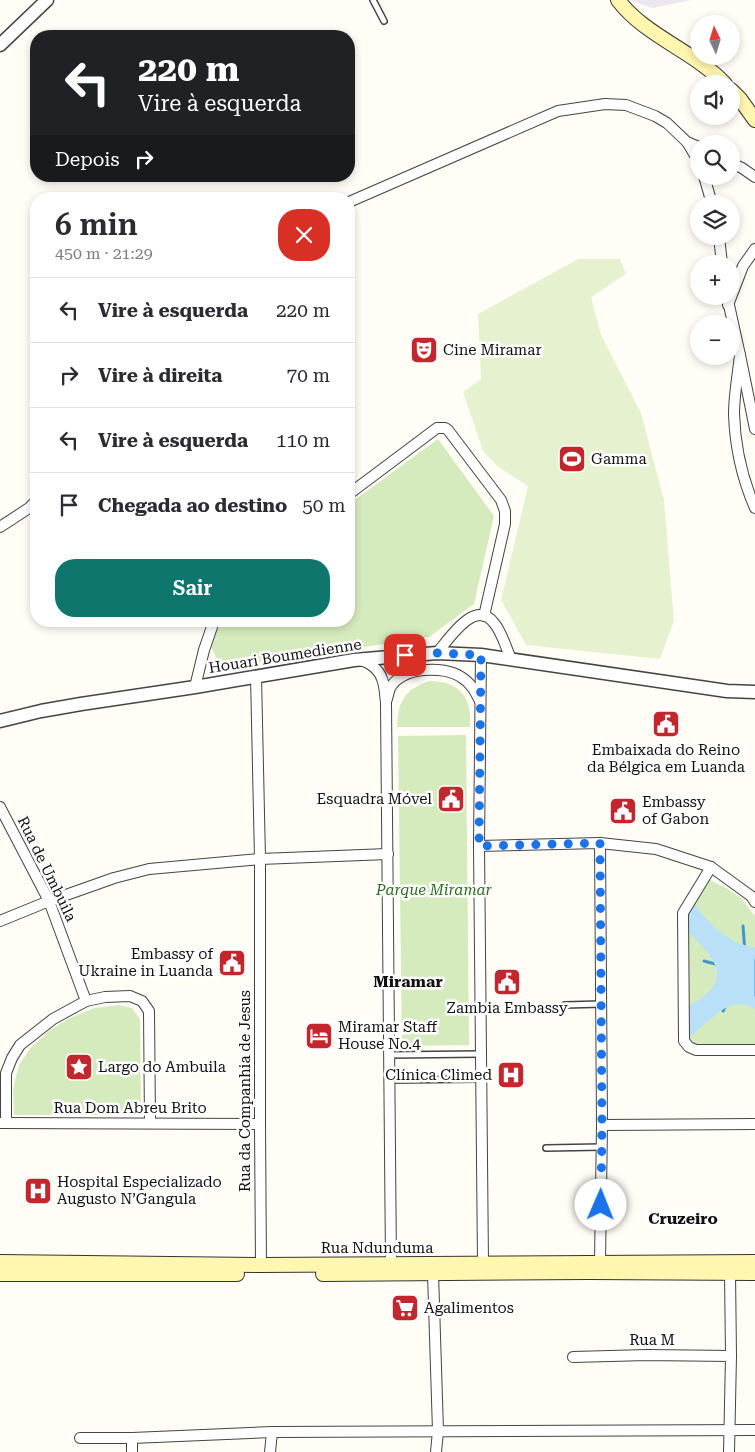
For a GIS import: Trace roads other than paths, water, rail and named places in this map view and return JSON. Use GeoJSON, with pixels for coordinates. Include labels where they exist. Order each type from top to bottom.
{"type":"FeatureCollection","features":[{"type":"Feature","properties":{"kind":"main road"},"geometry":{"type":"LineString","coordinates":[[618,1],[643,24],[716,75]]}},
{"type":"Feature","properties":{"kind":"main road"},"geometry":{"type":"LineString","coordinates":[[740,101],[755,120]]}},
{"type":"Feature","properties":{"kind":"main road","name":"Rua Ndunduma"},"geometry":{"type":"LineString","coordinates":[[0,1262],[261,1265],[755,1262]]}},
{"type":"Feature","properties":{"kind":"main road","name":"Rua Ndunduma"},"geometry":{"type":"LineString","coordinates":[[0,1274],[755,1273]]}},
{"type":"Feature","properties":{"kind":"street"},"geometry":{"type":"LineString","coordinates":[[0,45],[47,0]]}},
{"type":"Feature","properties":{"kind":"street"},"geometry":{"type":"LineString","coordinates":[[355,199],[558,111],[605,104],[626,105],[655,116],[667,123],[690,147]]}},
{"type":"Feature","properties":{"kind":"street"},"geometry":{"type":"LineString","coordinates":[[740,167],[755,177]]}},
{"type":"Feature","properties":{"kind":"street"},"geometry":{"type":"LineString","coordinates":[[740,273],[755,249]]}},
{"type":"Feature","properties":{"kind":"street"},"geometry":{"type":"LineString","coordinates":[[740,355],[755,429]]}},
{"type":"Feature","properties":{"kind":"street"},"geometry":{"type":"LineString","coordinates":[[739,365],[734,412],[736,442],[742,469],[755,508]]}},
{"type":"Feature","properties":{"kind":"street"},"geometry":{"type":"LineString","coordinates":[[355,490],[437,428],[448,430],[501,500],[505,512],[505,524],[484,616]]}},
{"type":"Feature","properties":{"kind":"street"},"geometry":{"type":"LineString","coordinates":[[0,527],[30,507]]}},
{"type":"Feature","properties":{"kind":"street"},"geometry":{"type":"LineString","coordinates":[[437,653],[463,622],[474,616],[484,616],[493,621],[497,627],[511,659]]}},
{"type":"Feature","properties":{"kind":"street"},"geometry":{"type":"LineString","coordinates":[[195,687],[212,627]]}},
{"type":"Feature","properties":{"kind":"street","name":"Houari Boumedienne"},"geometry":{"type":"LineString","coordinates":[[0,721],[57,709],[354,660],[437,653],[481,655],[727,691],[755,692]]}},
{"type":"Feature","properties":{"kind":"street"},"geometry":{"type":"LineString","coordinates":[[466,1274],[483,1263],[479,846],[481,655]]}},
{"type":"Feature","properties":{"kind":"street"},"geometry":{"type":"LineString","coordinates":[[354,660],[364,661],[373,666],[382,678],[386,703],[390,1264],[410,1274]]}},
{"type":"Feature","properties":{"kind":"street"},"geometry":{"type":"LineString","coordinates":[[386,703],[390,687],[402,676],[429,670],[445,670],[460,676],[472,686],[480,702]]}},
{"type":"Feature","properties":{"kind":"street","name":"Rua da Companhia de Jesus"},"geometry":{"type":"LineString","coordinates":[[256,676],[260,859],[261,1265]]}},
{"type":"Feature","properties":{"kind":"street","name":"Rua de Umbuila"},"geometry":{"type":"LineString","coordinates":[[0,807],[49,901],[86,1001]]}},
{"type":"Feature","properties":{"kind":"street"},"geometry":{"type":"LineString","coordinates":[[479,846],[600,843],[656,849],[711,867],[754,897]]}},
{"type":"Feature","properties":{"kind":"street"},"geometry":{"type":"LineString","coordinates":[[600,843],[602,1125],[600,1262]]}},
{"type":"Feature","properties":{"kind":"street"},"geometry":{"type":"LineString","coordinates":[[0,921],[114,878],[149,869],[260,859],[388,854]]}},
{"type":"Feature","properties":{"kind":"street"},"geometry":{"type":"LineString","coordinates":[[711,867],[683,914],[684,1041],[689,1047],[696,1050],[755,1050]]}},
{"type":"Feature","properties":{"kind":"street"},"geometry":{"type":"LineString","coordinates":[[3,1123],[6,1073],[20,1045],[53,1019],[86,1001],[106,997],[130,996],[142,1001],[149,1012],[150,1123]]}},
{"type":"Feature","properties":{"kind":"street","name":"Rua Dom Abreu Brito"},"geometry":{"type":"LineString","coordinates":[[3,1123],[260,1124]]}},
{"type":"Feature","properties":{"kind":"street"},"geometry":{"type":"LineString","coordinates":[[602,1125],[755,1124]]}},
{"type":"Feature","properties":{"kind":"street"},"geometry":{"type":"LineString","coordinates":[[433,1273],[438,1431],[436,1452]]}},
{"type":"Feature","properties":{"kind":"street"},"geometry":{"type":"LineString","coordinates":[[729,1452],[730,1273]]}},
{"type":"Feature","properties":{"kind":"street","name":"Rua M"},"geometry":{"type":"LineString","coordinates":[[572,1357],[647,1355],[731,1356]]}},
{"type":"Feature","properties":{"kind":"street"},"geometry":{"type":"LineString","coordinates":[[80,1438],[132,1438],[272,1432],[755,1430]]}},
{"type":"Feature","properties":{"kind":"street"},"geometry":{"type":"LineString","coordinates":[[270,1452],[272,1432]]}},
{"type":"Feature","properties":{"kind":"street"},"geometry":{"type":"LineString","coordinates":[[132,1438],[132,1452]]}},
{"type":"Feature","properties":{"kind":"lane"},"geometry":{"type":"LineString","coordinates":[[373,0],[384,21]]}},
{"type":"Feature","properties":{"kind":"lane"},"geometry":{"type":"LineString","coordinates":[[565,1005],[601,1004]]}},
{"type":"Feature","properties":{"kind":"lane"},"geometry":{"type":"LineString","coordinates":[[389,1055],[480,1054]]}},
{"type":"Feature","properties":{"kind":"lane"},"geometry":{"type":"LineString","coordinates":[[389,1080],[481,1079]]}},
{"type":"Feature","properties":{"kind":"lane"},"geometry":{"type":"LineString","coordinates":[[546,1148],[602,1147]]}},
{"type":"Feature","properties":{"kind":"water"},"geometry":{"type":"Polygon","coordinates":[[[692,910],[719,938],[736,948],[755,953],[755,1003],[746,999],[728,1001],[711,1011],[689,1031],[689,1012],[706,1002],[717,991],[722,981],[722,970],[718,959],[701,936],[688,924],[692,910]]]}},
{"type":"Feature","properties":{"kind":"waterway"},"geometry":{"type":"LineString","coordinates":[[755,953],[736,948],[719,938],[692,910],[688,924],[701,936],[718,959],[722,970],[722,981],[717,991],[706,1002],[689,1012],[689,1031],[711,1011],[728,1001],[746,999],[755,1003]]}},
{"type":"Feature","properties":{"kind":"waterway"},"geometry":{"type":"LineString","coordinates":[[743,926],[745,953]]}},
{"type":"Feature","properties":{"kind":"waterway"},"geometry":{"type":"LineString","coordinates":[[704,961],[723,966]]}},
{"type":"Feature","properties":{"kind":"waterway"},"geometry":{"type":"LineString","coordinates":[[723,1011],[730,998]]}},
{"type":"Feature","properties":{"kind":"place","name":"Cine Miramar"},"geometry":{"type":"Point","coordinates":[424,350]}},
{"type":"Feature","properties":{"kind":"place","name":"Gamma"},"geometry":{"type":"Point","coordinates":[572,459]}},
{"type":"Feature","properties":{"kind":"place","name":"Embaixada do Reino da Bélgica em Luanda"},"geometry":{"type":"Point","coordinates":[666,724]}},
{"type":"Feature","properties":{"kind":"place","name":"Esquadra Móvel"},"geometry":{"type":"Point","coordinates":[451,799]}},
{"type":"Feature","properties":{"kind":"place","name":"Embassy of Gabon"},"geometry":{"type":"Point","coordinates":[623,811]}},
{"type":"Feature","properties":{"kind":"place","name":"Embassy of Ukraine in Luanda"},"geometry":{"type":"Point","coordinates":[232,963]}},
{"type":"Feature","properties":{"kind":"place","name":"Zambia Embassy"},"geometry":{"type":"Point","coordinates":[507,982]}},
{"type":"Feature","properties":{"kind":"place","name":"Miramar Staff House No.4"},"geometry":{"type":"Point","coordinates":[319,1036]}},
{"type":"Feature","properties":{"kind":"place","name":"Largo do Ambuila"},"geometry":{"type":"Point","coordinates":[79,1067]}},
{"type":"Feature","properties":{"kind":"place","name":"Clínica Climed"},"geometry":{"type":"Point","coordinates":[511,1075]}},
{"type":"Feature","properties":{"kind":"place","name":"Hospital Especializado Augusto N’Gangula"},"geometry":{"type":"Point","coordinates":[38,1191]}},
{"type":"Feature","properties":{"kind":"place","name":"Agalimentos"},"geometry":{"type":"Point","coordinates":[405,1308]}},
{"type":"Feature","properties":{"kind":"district","name":"Miramar"},"geometry":{"type":"Point","coordinates":[408,981]}},
{"type":"Feature","properties":{"kind":"district","name":"Cruzeiro"},"geometry":{"type":"Point","coordinates":[683,1218]}},
{"type":"Feature","properties":{"kind":"park label","name":"Parque Miramar"},"geometry":{"type":"Point","coordinates":[434,890]}}]}
